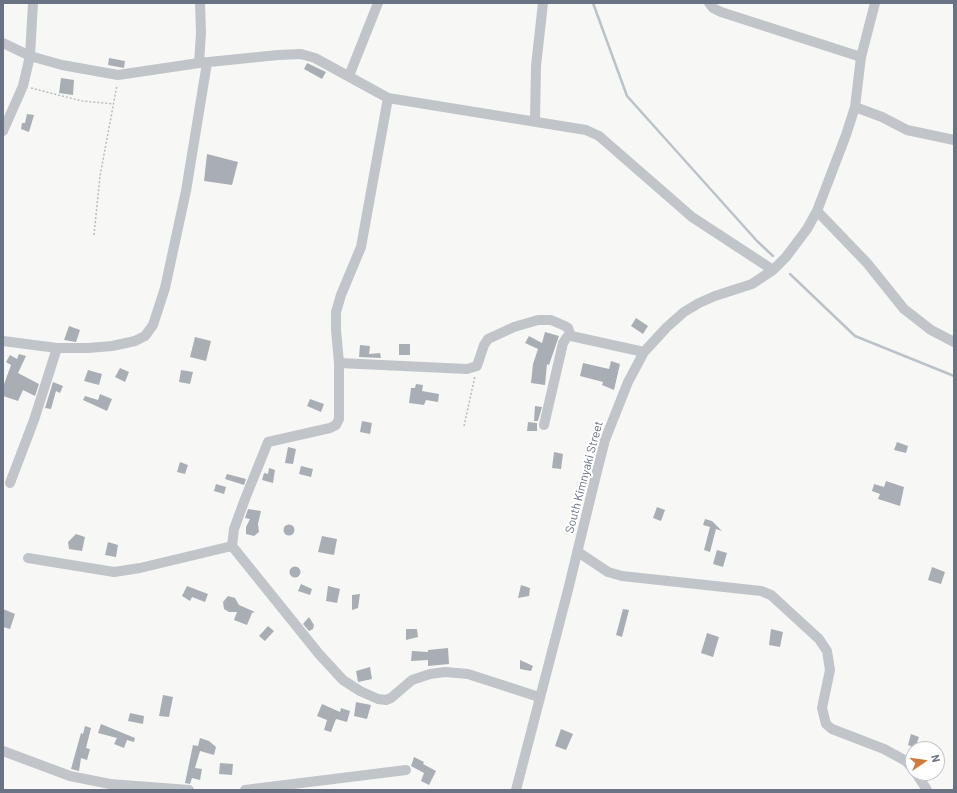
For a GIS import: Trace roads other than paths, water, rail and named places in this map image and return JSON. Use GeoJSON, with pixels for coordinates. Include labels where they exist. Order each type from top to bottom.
{"type":"FeatureCollection","features":[{"type":"Feature","properties":{"kind":"street"},"geometry":{"type":"LineString","coordinates":[[3,131],[23,86],[30,56],[33,3]]}},
{"type":"Feature","properties":{"kind":"street"},"geometry":{"type":"LineString","coordinates":[[3,341],[57,348],[112,346],[127,343],[145,336],[153,324],[166,288],[184,198],[203,63],[200,3]]}},
{"type":"Feature","properties":{"kind":"street"},"geometry":{"type":"LineString","coordinates":[[349,76],[378,3]]}},
{"type":"Feature","properties":{"kind":"street"},"geometry":{"type":"LineString","coordinates":[[535,121],[536,66],[543,3]]}},
{"type":"Feature","properties":{"kind":"street"},"geometry":{"type":"LineString","coordinates":[[709,3],[713,8],[721,12],[862,57]]}},
{"type":"Feature","properties":{"kind":"street","name":"South Kimnyaki Street"},"geometry":{"type":"LineString","coordinates":[[516,790],[578,552],[590,498],[606,440],[628,382],[644,352],[667,327],[684,312],[715,296],[752,284],[773,270],[794,247],[817,211],[834,170],[855,107],[862,57],[875,3]]}},
{"type":"Feature","properties":{"kind":"street"},"geometry":{"type":"LineString","coordinates":[[3,43],[30,56],[62,65],[118,75],[203,63],[300,54],[315,58],[388,98],[586,130],[599,136],[692,217],[773,270]]}},
{"type":"Feature","properties":{"kind":"street"},"geometry":{"type":"LineString","coordinates":[[388,98],[361,248],[341,295],[336,312],[340,411],[339,419],[336,425],[268,442],[239,514],[233,534],[232,546],[319,654],[343,680],[360,691],[378,699],[386,700],[391,698],[412,680],[430,674],[445,672],[468,674],[539,697]]}},
{"type":"Feature","properties":{"kind":"street"},"geometry":{"type":"LineString","coordinates":[[855,107],[882,117],[907,130],[954,140]]}},
{"type":"Feature","properties":{"kind":"street"},"geometry":{"type":"LineString","coordinates":[[817,211],[867,263],[904,310],[931,330],[954,342]]}},
{"type":"Feature","properties":{"kind":"street"},"geometry":{"type":"LineString","coordinates":[[338,363],[467,369],[477,366],[484,345],[488,339],[514,327],[538,320],[551,320],[568,328],[571,336]]}},
{"type":"Feature","properties":{"kind":"street"},"geometry":{"type":"LineString","coordinates":[[544,425],[563,343],[567,337],[571,336],[644,352]]}},
{"type":"Feature","properties":{"kind":"street"},"geometry":{"type":"LineString","coordinates":[[10,483],[34,420],[57,348]]}},
{"type":"Feature","properties":{"kind":"street"},"geometry":{"type":"LineString","coordinates":[[28,558],[114,572],[147,567],[232,546]]}},
{"type":"Feature","properties":{"kind":"street"},"geometry":{"type":"LineString","coordinates":[[578,552],[608,572],[622,576],[761,591],[771,595],[819,638],[827,651],[830,670],[822,708],[826,724],[832,729],[884,748],[905,760]]}},
{"type":"Feature","properties":{"kind":"street"},"geometry":{"type":"LineString","coordinates":[[3,751],[70,776],[110,784],[189,790]]}},
{"type":"Feature","properties":{"kind":"street"},"geometry":{"type":"LineString","coordinates":[[244,790],[406,770]]}},
{"type":"Feature","properties":{"kind":"street"},"geometry":{"type":"LineString","coordinates":[[921,781],[927,790]]}},
{"type":"Feature","properties":{"kind":"waterway"},"geometry":{"type":"LineString","coordinates":[[593,3],[627,96],[757,241],[773,256]]}},
{"type":"Feature","properties":{"kind":"waterway"},"geometry":{"type":"LineString","coordinates":[[790,274],[855,336],[954,376]]}}]}
